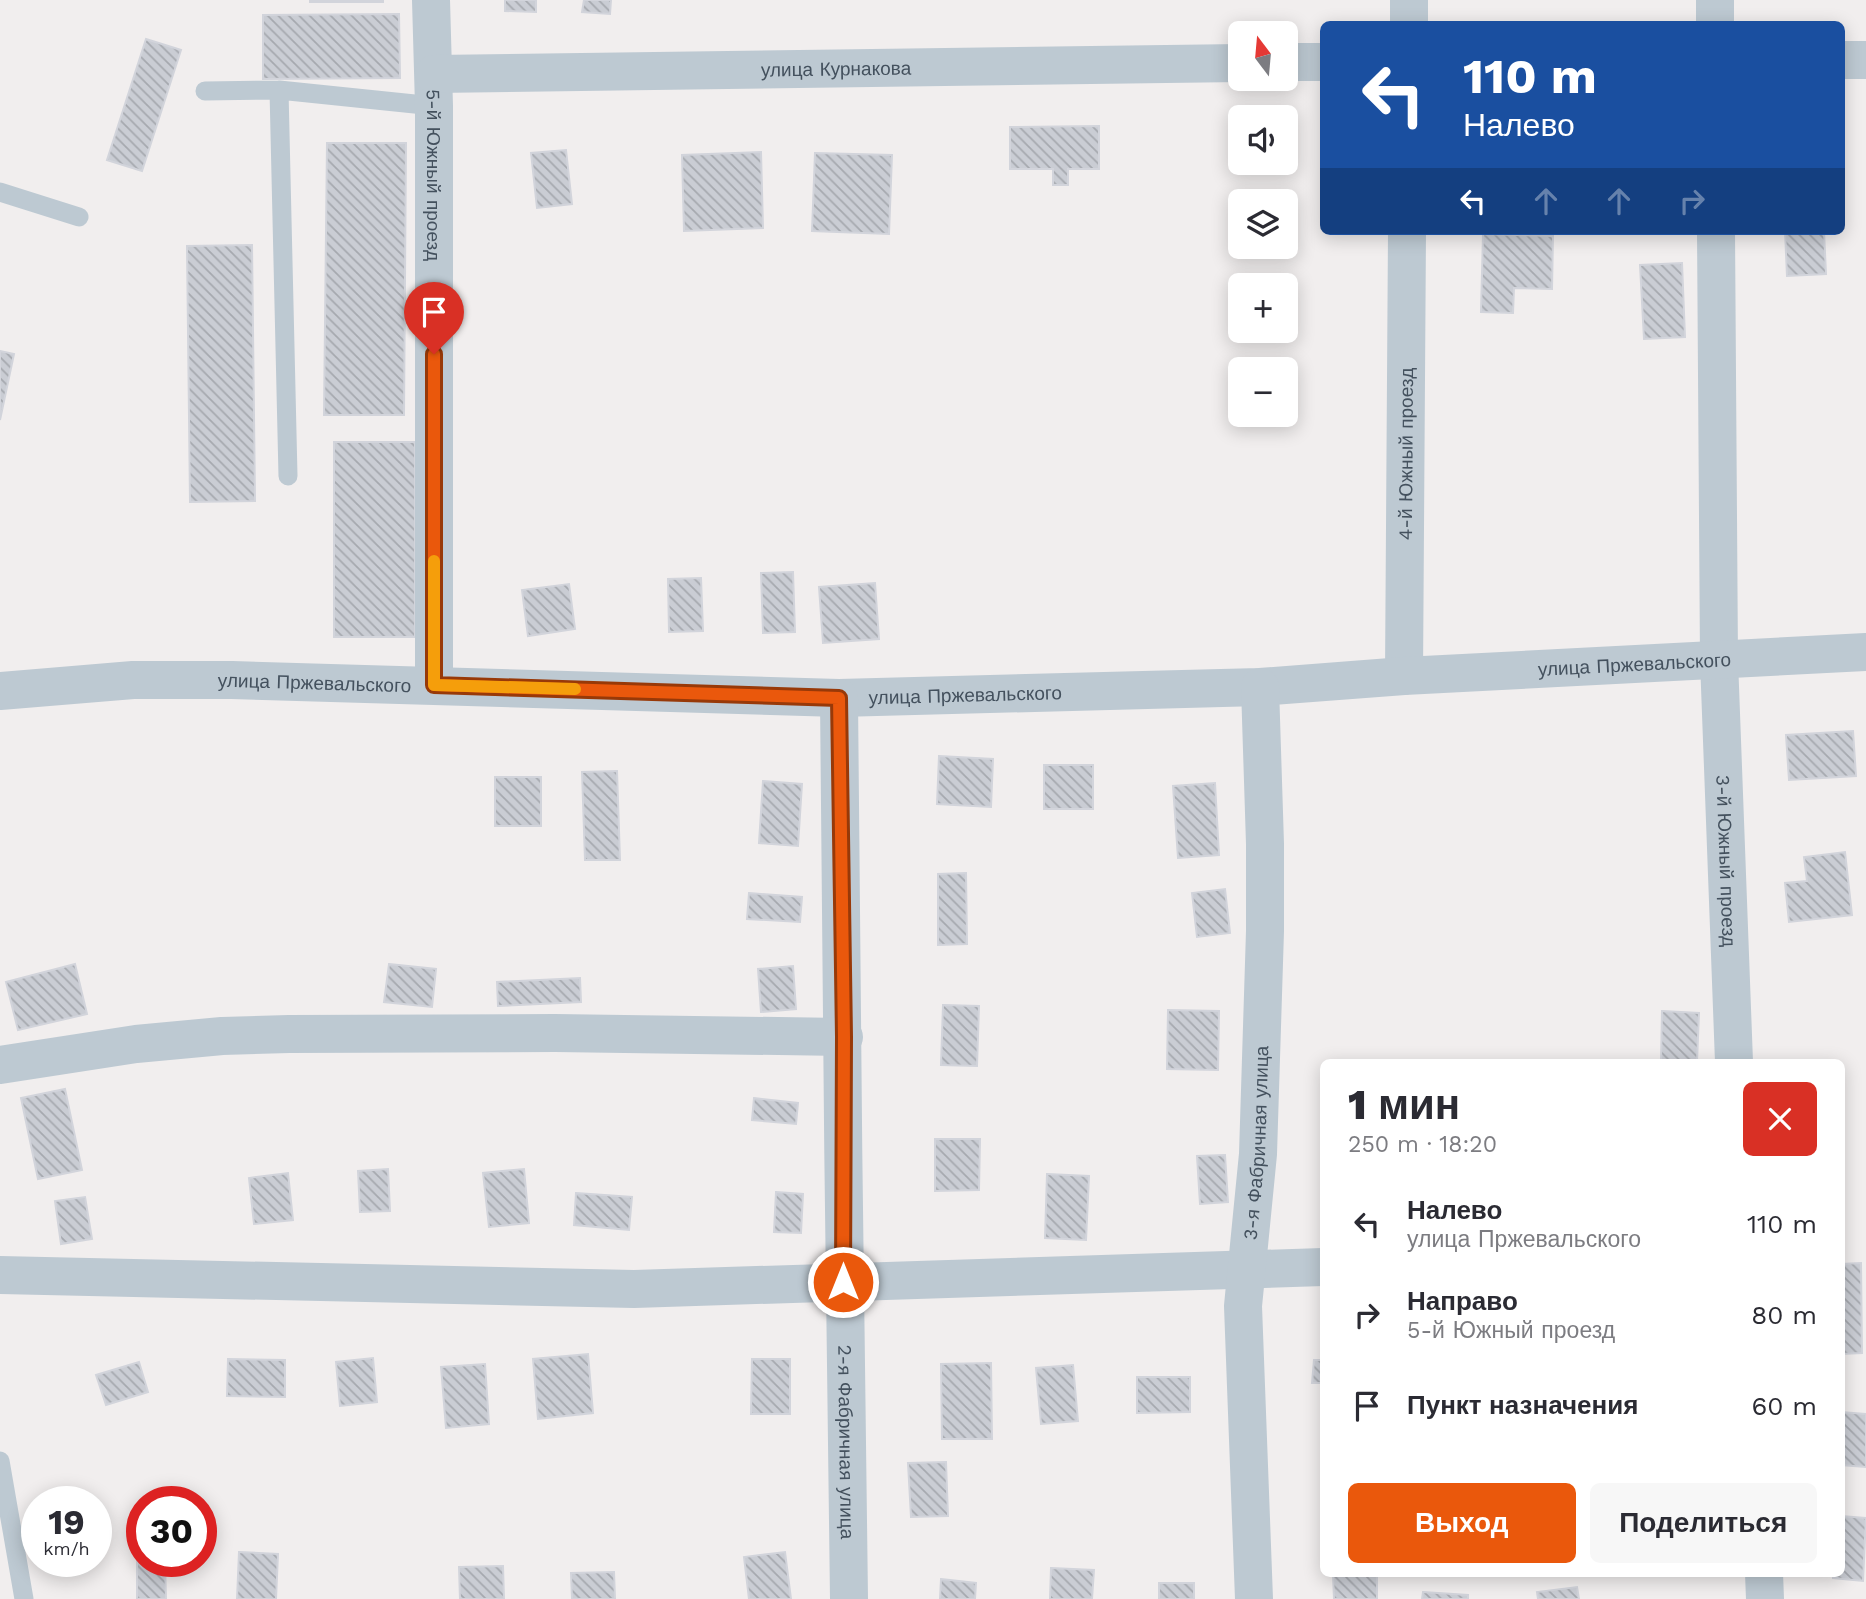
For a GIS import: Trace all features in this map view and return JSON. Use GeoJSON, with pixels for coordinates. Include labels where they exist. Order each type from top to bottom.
{"type":"FeatureCollection","features":[{"type":"Feature","properties":{"kind":"street","name":"5-й Южный проезд"},"geometry":{"type":"LineString","coordinates":[[431,0],[434,90],[434,685]]}},
{"type":"Feature","properties":{"kind":"street"},"geometry":{"type":"LineString","coordinates":[[1409,0],[1409,21]]}},
{"type":"Feature","properties":{"kind":"street"},"geometry":{"type":"LineString","coordinates":[[1715,0],[1715,21]]}},
{"type":"Feature","properties":{"kind":"street"},"geometry":{"type":"LineString","coordinates":[[1845,60],[1866,60]]}},
{"type":"Feature","properties":{"kind":"street"},"geometry":{"type":"LineString","coordinates":[[1298,62],[1320,62]]}},
{"type":"Feature","properties":{"kind":"street","name":"улица Курнакова"},"geometry":{"type":"LineString","coordinates":[[434,90],[1228,63]]}},
{"type":"Feature","properties":{"kind":"street","name":"4-й Южный проезд"},"geometry":{"type":"LineString","coordinates":[[1404,676],[1407,235]]}},
{"type":"Feature","properties":{"kind":"street","name":"3-й Южный проезд"},"geometry":{"type":"LineString","coordinates":[[1716,235],[1719,660],[1734,1059]]}},
{"type":"Feature","properties":{"kind":"street","name":"улица Пржевальского"},"geometry":{"type":"LineString","coordinates":[[0,691],[156,680],[434,685],[839,698],[1260,687],[1404,676],[1866,652]]}},
{"type":"Feature","properties":{"kind":"street","name":"3-я Фабричная улица"},"geometry":{"type":"LineString","coordinates":[[1254,1599],[1244,1323],[1246,1270],[1258,1154],[1265,932],[1260,687]]}},
{"type":"Feature","properties":{"kind":"street","name":"2-я Фабричная улица"},"geometry":{"type":"LineString","coordinates":[[839,698],[844,1037],[843,1282],[849,1599]]}},
{"type":"Feature","properties":{"kind":"street"},"geometry":{"type":"LineString","coordinates":[[0,1065],[136,1044],[275,1034],[555,1033],[844,1037]]}},
{"type":"Feature","properties":{"kind":"street"},"geometry":{"type":"LineString","coordinates":[[0,1275],[572,1289],[700,1288],[1320,1267]]}},
{"type":"Feature","properties":{"kind":"street"},"geometry":{"type":"LineString","coordinates":[[1764,1577],[1765,1599]]}},
{"type":"Feature","properties":{"kind":"lane"},"geometry":{"type":"LineString","coordinates":[[279,90],[288,476]]}},
{"type":"Feature","properties":{"kind":"lane"},"geometry":{"type":"LineString","coordinates":[[205,91],[434,90]]}},
{"type":"Feature","properties":{"kind":"lane"},"geometry":{"type":"LineString","coordinates":[[0,192],[79,217]]}},
{"type":"Feature","properties":{"kind":"lane"},"geometry":{"type":"LineString","coordinates":[[0,1461],[24,1599]]}},
{"type":"Feature","properties":{"kind":"building"},"geometry":{"type":"Polygon","coordinates":[[[383,0],[383,2],[310,2],[383,0]]]}},
{"type":"Feature","properties":{"kind":"building"},"geometry":{"type":"Polygon","coordinates":[[[505,0],[536,0],[536,12],[505,11],[505,0]]]}},
{"type":"Feature","properties":{"kind":"building"},"geometry":{"type":"Polygon","coordinates":[[[584,0],[611,0],[610,14],[582,12],[584,0]]]}},
{"type":"Feature","properties":{"kind":"building"},"geometry":{"type":"Polygon","coordinates":[[[399,14],[400,78],[263,79],[263,15],[399,14]]]}},
{"type":"Feature","properties":{"kind":"building"},"geometry":{"type":"Polygon","coordinates":[[[146,39],[181,50],[142,171],[107,160],[146,39]]]}},
{"type":"Feature","properties":{"kind":"building"},"geometry":{"type":"Polygon","coordinates":[[[1099,126],[1099,169],[1068,169],[1068,185],[1053,185],[1053,169],[1010,169],[1010,127],[1099,126]]]}},
{"type":"Feature","properties":{"kind":"building"},"geometry":{"type":"Polygon","coordinates":[[[327,143],[406,143],[404,415],[324,415],[327,143]]]}},
{"type":"Feature","properties":{"kind":"building"},"geometry":{"type":"Polygon","coordinates":[[[566,150],[572,204],[537,208],[531,153],[566,150]]]}},
{"type":"Feature","properties":{"kind":"building"},"geometry":{"type":"Polygon","coordinates":[[[761,152],[763,228],[684,231],[682,155],[761,152]]]}},
{"type":"Feature","properties":{"kind":"building"},"geometry":{"type":"Polygon","coordinates":[[[815,153],[892,155],[889,234],[812,231],[815,153]]]}},
{"type":"Feature","properties":{"kind":"building"},"geometry":{"type":"Polygon","coordinates":[[[1483,235],[1553,236],[1552,289],[1514,288],[1513,313],[1481,312],[1483,235]]]}},
{"type":"Feature","properties":{"kind":"building"},"geometry":{"type":"Polygon","coordinates":[[[1785,235],[1824,235],[1826,274],[1787,276],[1785,235]]]}},
{"type":"Feature","properties":{"kind":"building"},"geometry":{"type":"Polygon","coordinates":[[[252,245],[255,501],[190,502],[187,246],[252,245]]]}},
{"type":"Feature","properties":{"kind":"building"},"geometry":{"type":"Polygon","coordinates":[[[1682,263],[1685,337],[1644,339],[1640,265],[1682,263]]]}},
{"type":"Feature","properties":{"kind":"building"},"geometry":{"type":"Polygon","coordinates":[[[0,351],[14,354],[0,420],[0,351]]]}},
{"type":"Feature","properties":{"kind":"building"},"geometry":{"type":"Polygon","coordinates":[[[334,442],[415,442],[415,637],[334,637],[334,442]]]}},
{"type":"Feature","properties":{"kind":"building"},"geometry":{"type":"Polygon","coordinates":[[[793,572],[795,632],[763,633],[761,573],[793,572]]]}},
{"type":"Feature","properties":{"kind":"building"},"geometry":{"type":"Polygon","coordinates":[[[701,578],[703,631],[669,632],[668,579],[701,578]]]}},
{"type":"Feature","properties":{"kind":"building"},"geometry":{"type":"Polygon","coordinates":[[[875,583],[879,639],[823,643],[819,587],[875,583]]]}},
{"type":"Feature","properties":{"kind":"building"},"geometry":{"type":"Polygon","coordinates":[[[569,584],[575,629],[528,636],[522,590],[569,584]]]}},
{"type":"Feature","properties":{"kind":"building"},"geometry":{"type":"Polygon","coordinates":[[[1853,731],[1856,776],[1789,780],[1786,735],[1853,731]]]}},
{"type":"Feature","properties":{"kind":"building"},"geometry":{"type":"Polygon","coordinates":[[[939,756],[993,759],[991,807],[937,804],[939,756]]]}},
{"type":"Feature","properties":{"kind":"building"},"geometry":{"type":"Polygon","coordinates":[[[1044,765],[1093,765],[1093,809],[1044,809],[1044,765]]]}},
{"type":"Feature","properties":{"kind":"building"},"geometry":{"type":"Polygon","coordinates":[[[617,771],[620,860],[585,860],[582,772],[617,771]]]}},
{"type":"Feature","properties":{"kind":"building"},"geometry":{"type":"Polygon","coordinates":[[[495,777],[541,777],[541,826],[495,826],[495,777]]]}},
{"type":"Feature","properties":{"kind":"building"},"geometry":{"type":"Polygon","coordinates":[[[763,781],[802,784],[798,846],[759,843],[763,781]]]}},
{"type":"Feature","properties":{"kind":"building"},"geometry":{"type":"Polygon","coordinates":[[[1215,783],[1219,855],[1178,858],[1173,786],[1215,783]]]}},
{"type":"Feature","properties":{"kind":"building"},"geometry":{"type":"Polygon","coordinates":[[[1845,852],[1852,915],[1789,922],[1785,883],[1807,881],[1804,857],[1845,852]]]}},
{"type":"Feature","properties":{"kind":"building"},"geometry":{"type":"Polygon","coordinates":[[[966,873],[967,944],[938,945],[938,874],[966,873]]]}},
{"type":"Feature","properties":{"kind":"building"},"geometry":{"type":"Polygon","coordinates":[[[1225,889],[1230,933],[1197,937],[1192,893],[1225,889]]]}},
{"type":"Feature","properties":{"kind":"building"},"geometry":{"type":"Polygon","coordinates":[[[749,893],[802,897],[800,922],[747,919],[749,893]]]}},
{"type":"Feature","properties":{"kind":"building"},"geometry":{"type":"Polygon","coordinates":[[[75,964],[87,1014],[18,1030],[6,982],[75,964]]]}},
{"type":"Feature","properties":{"kind":"building"},"geometry":{"type":"Polygon","coordinates":[[[389,964],[436,969],[432,1007],[384,1002],[389,964]]]}},
{"type":"Feature","properties":{"kind":"building"},"geometry":{"type":"Polygon","coordinates":[[[793,966],[796,1009],[761,1012],[758,969],[793,966]]]}},
{"type":"Feature","properties":{"kind":"building"},"geometry":{"type":"Polygon","coordinates":[[[580,978],[581,1002],[498,1006],[497,982],[580,978]]]}},
{"type":"Feature","properties":{"kind":"building"},"geometry":{"type":"Polygon","coordinates":[[[943,1005],[979,1006],[977,1066],[941,1065],[943,1005]]]}},
{"type":"Feature","properties":{"kind":"building"},"geometry":{"type":"Polygon","coordinates":[[[1168,1010],[1219,1011],[1218,1070],[1167,1069],[1168,1010]]]}},
{"type":"Feature","properties":{"kind":"building"},"geometry":{"type":"Polygon","coordinates":[[[1662,1011],[1699,1013],[1697,1059],[1661,1059],[1662,1011]]]}},
{"type":"Feature","properties":{"kind":"building"},"geometry":{"type":"Polygon","coordinates":[[[65,1089],[82,1170],[38,1179],[21,1098],[65,1089]]]}},
{"type":"Feature","properties":{"kind":"building"},"geometry":{"type":"Polygon","coordinates":[[[754,1098],[798,1103],[796,1124],[752,1120],[754,1098]]]}},
{"type":"Feature","properties":{"kind":"building"},"geometry":{"type":"Polygon","coordinates":[[[935,1139],[980,1139],[979,1190],[935,1191],[935,1139]]]}},
{"type":"Feature","properties":{"kind":"building"},"geometry":{"type":"Polygon","coordinates":[[[1225,1155],[1228,1202],[1200,1204],[1197,1156],[1225,1155]]]}},
{"type":"Feature","properties":{"kind":"building"},"geometry":{"type":"Polygon","coordinates":[[[388,1169],[390,1211],[360,1212],[358,1171],[388,1169]]]}},
{"type":"Feature","properties":{"kind":"building"},"geometry":{"type":"Polygon","coordinates":[[[524,1169],[529,1223],[489,1227],[483,1173],[524,1169]]]}},
{"type":"Feature","properties":{"kind":"building"},"geometry":{"type":"Polygon","coordinates":[[[288,1173],[293,1220],[254,1224],[249,1178],[288,1173]]]}},
{"type":"Feature","properties":{"kind":"building"},"geometry":{"type":"Polygon","coordinates":[[[1047,1174],[1089,1176],[1086,1240],[1045,1238],[1047,1174]]]}},
{"type":"Feature","properties":{"kind":"building"},"geometry":{"type":"Polygon","coordinates":[[[776,1192],[803,1194],[801,1233],[774,1232],[776,1192]]]}},
{"type":"Feature","properties":{"kind":"building"},"geometry":{"type":"Polygon","coordinates":[[[576,1193],[632,1197],[629,1230],[574,1225],[576,1193]]]}},
{"type":"Feature","properties":{"kind":"building"},"geometry":{"type":"Polygon","coordinates":[[[85,1197],[92,1239],[61,1244],[55,1201],[85,1197]]]}},
{"type":"Feature","properties":{"kind":"building"},"geometry":{"type":"Polygon","coordinates":[[[1861,1263],[1862,1353],[1845,1354],[1845,1264],[1861,1263]]]}},
{"type":"Feature","properties":{"kind":"building"},"geometry":{"type":"Polygon","coordinates":[[[588,1354],[593,1413],[538,1419],[533,1359],[588,1354]]]}},
{"type":"Feature","properties":{"kind":"building"},"geometry":{"type":"Polygon","coordinates":[[[373,1358],[377,1402],[340,1406],[336,1362],[373,1358]]]}},
{"type":"Feature","properties":{"kind":"building"},"geometry":{"type":"Polygon","coordinates":[[[228,1359],[285,1360],[285,1397],[227,1396],[228,1359]]]}},
{"type":"Feature","properties":{"kind":"building"},"geometry":{"type":"Polygon","coordinates":[[[752,1359],[790,1359],[790,1414],[751,1414],[752,1359]]]}},
{"type":"Feature","properties":{"kind":"building"},"geometry":{"type":"Polygon","coordinates":[[[1314,1360],[1320,1360],[1320,1383],[1312,1383],[1314,1360]]]}},
{"type":"Feature","properties":{"kind":"building"},"geometry":{"type":"Polygon","coordinates":[[[139,1362],[148,1392],[106,1405],[96,1375],[139,1362]]]}},
{"type":"Feature","properties":{"kind":"building"},"geometry":{"type":"Polygon","coordinates":[[[991,1363],[992,1439],[942,1439],[941,1364],[991,1363]]]}},
{"type":"Feature","properties":{"kind":"building"},"geometry":{"type":"Polygon","coordinates":[[[485,1364],[489,1424],[446,1428],[441,1367],[485,1364]]]}},
{"type":"Feature","properties":{"kind":"building"},"geometry":{"type":"Polygon","coordinates":[[[1073,1365],[1078,1421],[1041,1424],[1036,1368],[1073,1365]]]}},
{"type":"Feature","properties":{"kind":"building"},"geometry":{"type":"Polygon","coordinates":[[[1137,1377],[1190,1377],[1190,1412],[1137,1413],[1137,1377]]]}},
{"type":"Feature","properties":{"kind":"building"},"geometry":{"type":"Polygon","coordinates":[[[1845,1412],[1866,1414],[1866,1467],[1845,1465],[1845,1412]]]}},
{"type":"Feature","properties":{"kind":"building"},"geometry":{"type":"Polygon","coordinates":[[[946,1462],[948,1516],[911,1517],[908,1463],[946,1462]]]}},
{"type":"Feature","properties":{"kind":"building"},"geometry":{"type":"Polygon","coordinates":[[[1845,1516],[1866,1518],[1863,1581],[1833,1578],[1845,1577],[1845,1516]]]}},
{"type":"Feature","properties":{"kind":"building"},"geometry":{"type":"Polygon","coordinates":[[[239,1552],[278,1554],[276,1599],[237,1599],[239,1552]]]}},
{"type":"Feature","properties":{"kind":"building"},"geometry":{"type":"Polygon","coordinates":[[[785,1552],[791,1599],[749,1599],[744,1557],[785,1552]]]}},
{"type":"Feature","properties":{"kind":"building"},"geometry":{"type":"Polygon","coordinates":[[[503,1566],[504,1599],[460,1599],[459,1567],[503,1566]]]}},
{"type":"Feature","properties":{"kind":"building"},"geometry":{"type":"Polygon","coordinates":[[[1051,1568],[1094,1570],[1092,1599],[1050,1599],[1051,1568]]]}},
{"type":"Feature","properties":{"kind":"building"},"geometry":{"type":"Polygon","coordinates":[[[614,1572],[615,1599],[572,1599],[571,1573],[614,1572]]]}},
{"type":"Feature","properties":{"kind":"building"},"geometry":{"type":"Polygon","coordinates":[[[137,1577],[165,1577],[166,1599],[137,1599],[137,1577]]]}},
{"type":"Feature","properties":{"kind":"building"},"geometry":{"type":"Polygon","coordinates":[[[1333,1577],[1377,1577],[1377,1599],[1334,1599],[1333,1577]]]}},
{"type":"Feature","properties":{"kind":"building"},"geometry":{"type":"Polygon","coordinates":[[[941,1579],[976,1583],[975,1599],[940,1599],[941,1579]]]}},
{"type":"Feature","properties":{"kind":"building"},"geometry":{"type":"Polygon","coordinates":[[[1159,1583],[1194,1583],[1194,1599],[1159,1599],[1159,1583]]]}},
{"type":"Feature","properties":{"kind":"building"},"geometry":{"type":"Polygon","coordinates":[[[1577,1587],[1579,1599],[1538,1599],[1537,1592],[1577,1587]]]}},
{"type":"Feature","properties":{"kind":"building"},"geometry":{"type":"Polygon","coordinates":[[[1423,1592],[1468,1595],[1468,1599],[1422,1599],[1423,1592]]]}},
{"type":"Feature","properties":{"kind":"slow traffic"},"geometry":{"type":"LineString","coordinates":[[434,561],[434,685],[575,689]]}},
{"type":"Feature","properties":{"kind":"route"},"geometry":{"type":"LineString","coordinates":[[434,354],[434,685],[839,698],[844,1037],[843,1282]]}}]}
